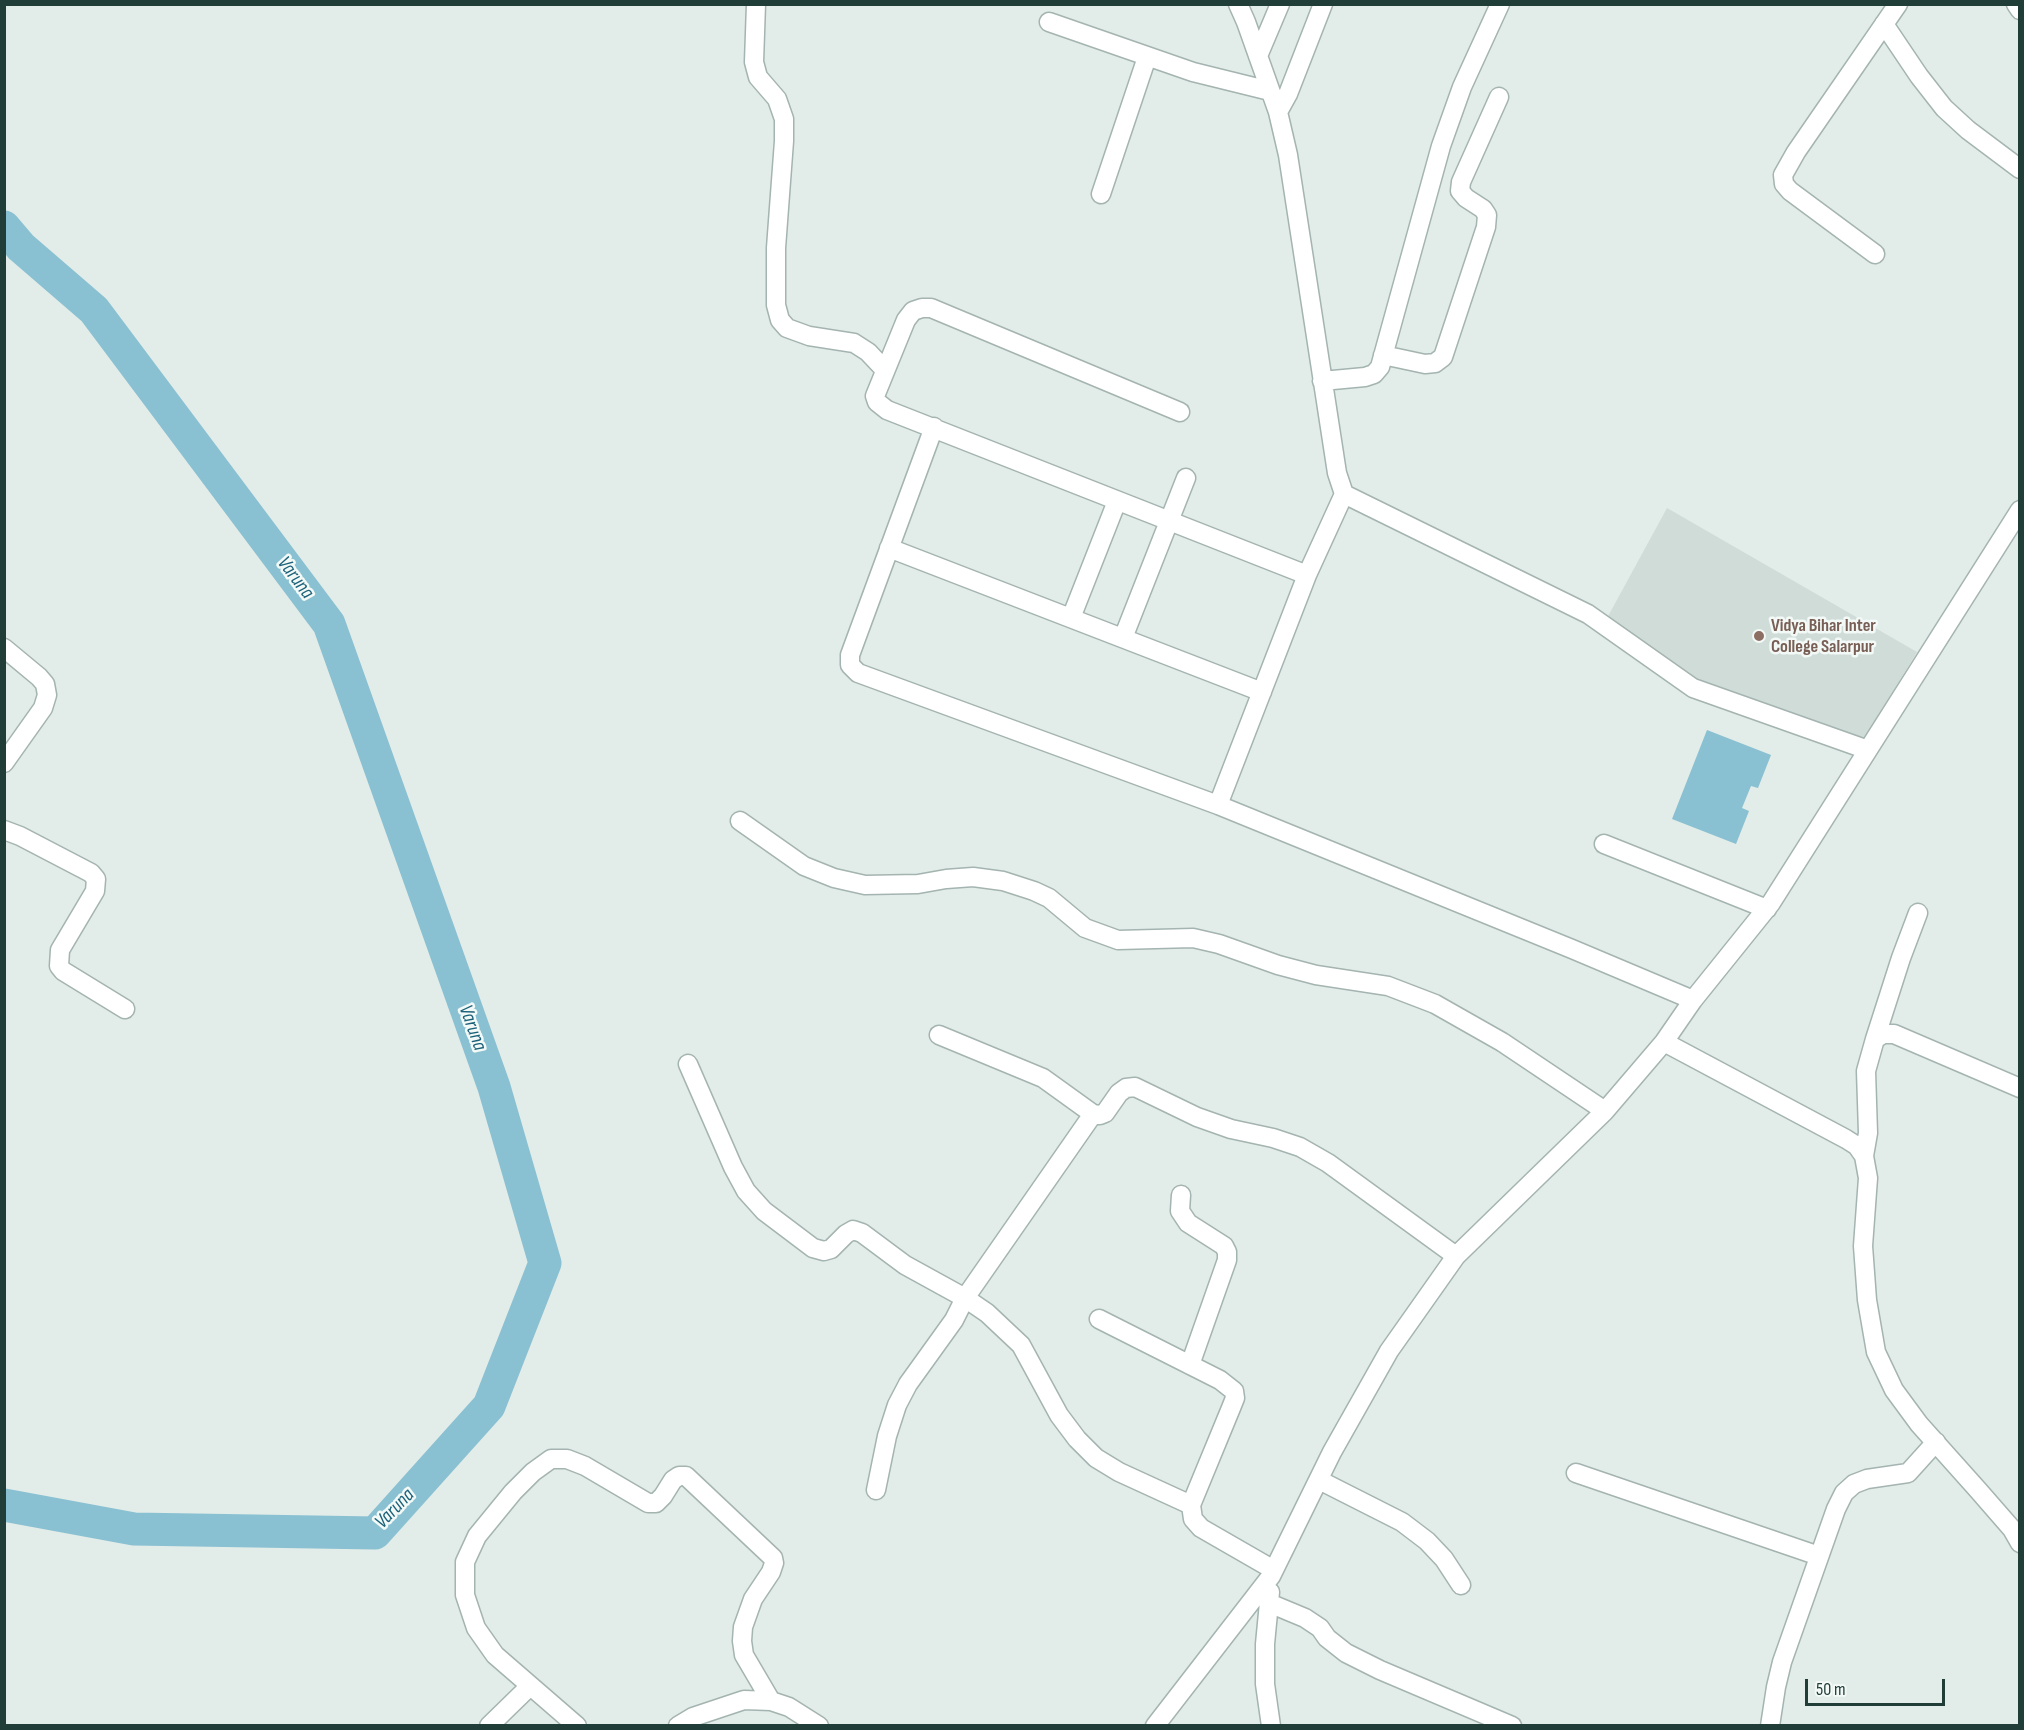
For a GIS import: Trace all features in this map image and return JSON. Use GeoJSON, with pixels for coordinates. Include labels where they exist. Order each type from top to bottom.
{"type":"FeatureCollection","features":[{"type":"Feature","properties":{"kind":"street"},"geometry":{"type":"LineString","coordinates":[[756,4],[754,62],[758,77],[777,99],[783,119],[784,141],[776,248],[776,305],[780,320],[787,328],[809,336],[855,343],[868,352],[885,370]]}},
{"type":"Feature","properties":{"kind":"street"},"geometry":{"type":"LineString","coordinates":[[1218,805],[1307,574],[1344,494],[1337,473],[1288,155],[1278,112],[1238,4]]}},
{"type":"Feature","properties":{"kind":"street"},"geometry":{"type":"LineString","coordinates":[[1258,56],[1280,4]]}},
{"type":"Feature","properties":{"kind":"street"},"geometry":{"type":"LineString","coordinates":[[1278,112],[1288,94],[1323,4]]}},
{"type":"Feature","properties":{"kind":"street"},"geometry":{"type":"LineString","coordinates":[[1322,381],[1365,377],[1374,374],[1380,367],[1441,147],[1462,87],[1500,4]]}},
{"type":"Feature","properties":{"kind":"street"},"geometry":{"type":"LineString","coordinates":[[1875,254],[1790,191],[1784,184],[1783,175],[1796,152],[1898,4]]}},
{"type":"Feature","properties":{"kind":"street"},"geometry":{"type":"LineString","coordinates":[[2016,4],[2019,10]]}},
{"type":"Feature","properties":{"kind":"street"},"geometry":{"type":"LineString","coordinates":[[1048,22],[1193,72],[1270,91]]}},
{"type":"Feature","properties":{"kind":"street"},"geometry":{"type":"LineString","coordinates":[[1884,24],[1944,108],[1968,130],[2019,169]]}},
{"type":"Feature","properties":{"kind":"street"},"geometry":{"type":"LineString","coordinates":[[1101,194],[1147,57]]}},
{"type":"Feature","properties":{"kind":"street"},"geometry":{"type":"LineString","coordinates":[[1383,356],[1425,364],[1435,363],[1443,357],[1446,351],[1487,221],[1487,215],[1483,209],[1466,198],[1460,191],[1461,182],[1499,97]]}},
{"type":"Feature","properties":{"kind":"street"},"geometry":{"type":"LineString","coordinates":[[1180,412],[931,308],[913,311],[906,320],[875,396],[877,402],[887,410],[1307,574]]}},
{"type":"Feature","properties":{"kind":"street"},"geometry":{"type":"LineString","coordinates":[[934,427],[850,655],[850,665],[858,672],[1218,805],[1693,1000]]}},
{"type":"Feature","properties":{"kind":"street"},"geometry":{"type":"LineString","coordinates":[[1123,638],[1186,478]]}},
{"type":"Feature","properties":{"kind":"street"},"geometry":{"type":"LineString","coordinates":[[1344,494],[1588,614],[1693,688],[1868,750]]}},
{"type":"Feature","properties":{"kind":"street"},"geometry":{"type":"LineString","coordinates":[[1071,618],[1118,501]]}},
{"type":"Feature","properties":{"kind":"street"},"geometry":{"type":"LineString","coordinates":[[1155,1725],[1273,1573],[1332,1452],[1389,1352],[1456,1256],[1605,1111],[1664,1042],[1693,1000],[1767,909],[2019,510]]}},
{"type":"Feature","properties":{"kind":"street"},"geometry":{"type":"LineString","coordinates":[[889,548],[1262,692]]}},
{"type":"Feature","properties":{"kind":"street"},"geometry":{"type":"LineString","coordinates":[[4,648],[39,677],[45,684],[46,695],[43,708],[4,763]]}},
{"type":"Feature","properties":{"kind":"street"},"geometry":{"type":"LineString","coordinates":[[740,821],[804,866],[834,878],[865,885],[896,886],[973,877],[1003,881],[1049,898],[1085,928],[1118,940],[1193,938],[1316,975],[1388,986],[1435,1004],[1502,1042],[1605,1111]]}},
{"type":"Feature","properties":{"kind":"street"},"geometry":{"type":"LineString","coordinates":[[4,830],[21,836],[91,873],[96,879],[95,891],[60,950],[59,966],[63,971],[125,1009]]}},
{"type":"Feature","properties":{"kind":"street"},"geometry":{"type":"LineString","coordinates":[[1605,844],[1767,909]]}},
{"type":"Feature","properties":{"kind":"street"},"geometry":{"type":"LineString","coordinates":[[1918,913],[1901,958],[1866,1071],[1868,1133],[1864,1156],[1868,1178],[1863,1246],[1867,1300],[1876,1352],[1894,1390],[2012,1529],[2019,1543]]}},
{"type":"Feature","properties":{"kind":"street"},"geometry":{"type":"LineString","coordinates":[[1875,1039],[1883,1034],[1894,1034],[2019,1088]]}},
{"type":"Feature","properties":{"kind":"street"},"geometry":{"type":"LineString","coordinates":[[939,1035],[1043,1078],[1093,1114],[1104,1113],[1119,1093],[1126,1088],[1136,1087],[1197,1117],[1231,1129],[1273,1138],[1300,1147],[1328,1163],[1456,1256]]}},
{"type":"Feature","properties":{"kind":"street"},"geometry":{"type":"LineString","coordinates":[[1664,1042],[1846,1139],[1857,1146],[1864,1156]]}},
{"type":"Feature","properties":{"kind":"street"},"geometry":{"type":"LineString","coordinates":[[688,1064],[733,1167],[746,1191],[764,1211],[813,1248],[824,1251],[831,1249],[853,1230],[862,1233],[905,1265],[965,1298],[987,1313],[1021,1345],[1059,1415],[1077,1439],[1096,1458],[1119,1472],[1191,1505]]}},
{"type":"Feature","properties":{"kind":"street"},"geometry":{"type":"LineString","coordinates":[[876,1490],[887,1436],[897,1405],[923,1361],[954,1320],[965,1298],[1093,1114]]}},
{"type":"Feature","properties":{"kind":"street"},"geometry":{"type":"LineString","coordinates":[[1181,1195],[1180,1211],[1188,1223],[1224,1246],[1227,1252],[1227,1260],[1190,1365]]}},
{"type":"Feature","properties":{"kind":"street"},"geometry":{"type":"LineString","coordinates":[[1098,1319],[1234,1390],[1235,1398],[1191,1505],[1193,1519],[1201,1528],[1273,1573]]}},
{"type":"Feature","properties":{"kind":"street"},"geometry":{"type":"LineString","coordinates":[[1770,1725],[1782,1662],[1844,1493],[1854,1484],[1867,1479],[1908,1473],[1936,1442]]}},
{"type":"Feature","properties":{"kind":"street"},"geometry":{"type":"LineString","coordinates":[[577,1725],[495,1655],[476,1628],[465,1595],[465,1562],[477,1536],[513,1492],[533,1472],[551,1459],[567,1459],[585,1466],[648,1503],[656,1503],[673,1480],[679,1476],[686,1476],[773,1558],[771,1572],[753,1599],[741,1641],[744,1654],[771,1701]]}},
{"type":"Feature","properties":{"kind":"street"},"geometry":{"type":"LineString","coordinates":[[1576,1473],[1819,1556]]}},
{"type":"Feature","properties":{"kind":"street"},"geometry":{"type":"LineString","coordinates":[[1319,1480],[1371,1505],[1410,1528],[1427,1541],[1444,1559],[1461,1585]]}},
{"type":"Feature","properties":{"kind":"street"},"geometry":{"type":"LineString","coordinates":[[1271,1725],[1265,1684],[1265,1644],[1273,1573]]}},
{"type":"Feature","properties":{"kind":"street"},"geometry":{"type":"LineString","coordinates":[[1269,1603],[1305,1618],[1320,1628],[1327,1638],[1346,1653],[1380,1670],[1512,1725]]}},
{"type":"Feature","properties":{"kind":"street"},"geometry":{"type":"LineString","coordinates":[[489,1725],[530,1686]]}},
{"type":"Feature","properties":{"kind":"street"},"geometry":{"type":"LineString","coordinates":[[678,1725],[693,1717],[744,1700],[771,1701],[789,1707],[819,1725]]}},
{"type":"Feature","properties":{"kind":"shaded area","name":"Vidya Bihar Inter College Salarpur"},"geometry":{"type":"Polygon","coordinates":[[[1667,508],[1917,652],[1862,742],[1702,684],[1606,620],[1667,508]]]}},
{"type":"Feature","properties":{"kind":"water"},"geometry":{"type":"Polygon","coordinates":[[[1707,730],[1771,755],[1758,788],[1751,786],[1742,808],[1749,811],[1736,844],[1672,819],[1707,730]]]}},
{"type":"Feature","properties":{"kind":"waterway","name":"Varuna"},"geometry":{"type":"LineString","coordinates":[[4,227],[21,247],[94,310],[329,624],[494,1087],[545,1263],[489,1406],[375,1533],[134,1529],[4,1505]]}},
{"type":"Feature","properties":{"kind":"place","name":"Vidya Bihar Inter College Salarpur"},"geometry":{"type":"Point","coordinates":[1759,636]}}]}
